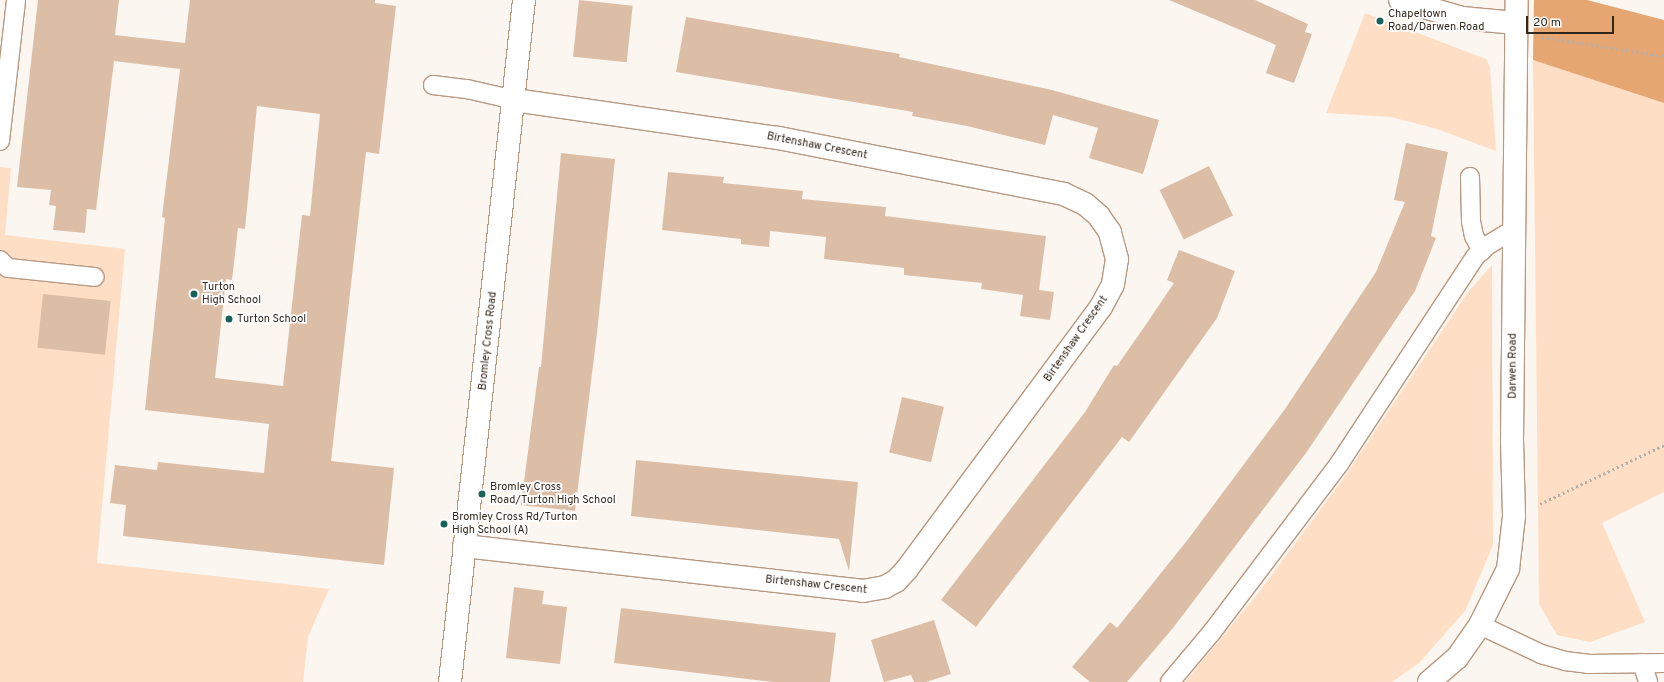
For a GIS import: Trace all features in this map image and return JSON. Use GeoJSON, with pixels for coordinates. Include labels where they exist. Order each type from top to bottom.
{"type":"FeatureCollection","features":[{"type":"Feature","properties":{"kind":"street","name":"Bromley Cross Road"},"geometry":{"type":"LineString","coordinates":[[450,682],[515,100],[524,0]]}},
{"type":"Feature","properties":{"kind":"street"},"geometry":{"type":"LineString","coordinates":[[1400,0],[1462,18],[1516,23]]}},
{"type":"Feature","properties":{"kind":"street","name":"Darwen Road"},"geometry":{"type":"LineString","coordinates":[[1429,682],[1457,658],[1480,625],[1508,569],[1514,516],[1513,230],[1517,0]]}},
{"type":"Feature","properties":{"kind":"street","name":"Birtenshaw Crescent"},"geometry":{"type":"LineString","coordinates":[[464,546],[862,591],[885,587],[896,581],[907,568],[1101,307],[1113,284],[1117,259],[1110,232],[1099,216],[1085,204],[1064,194],[778,138],[515,100]]}},
{"type":"Feature","properties":{"kind":"lane"},"geometry":{"type":"LineString","coordinates":[[0,141],[16,0]]}},
{"type":"Feature","properties":{"kind":"lane"},"geometry":{"type":"LineString","coordinates":[[433,86],[467,89],[515,100]]}},
{"type":"Feature","properties":{"kind":"lane"},"geometry":{"type":"LineString","coordinates":[[1470,177],[1471,221],[1474,236],[1482,251]]}},
{"type":"Feature","properties":{"kind":"lane"},"geometry":{"type":"LineString","coordinates":[[1170,682],[1226,614],[1339,464],[1475,258],[1482,251],[1513,230]]}},
{"type":"Feature","properties":{"kind":"lane"},"geometry":{"type":"LineString","coordinates":[[0,260],[8,268],[95,277]]}},
{"type":"Feature","properties":{"kind":"lane"},"geometry":{"type":"LineString","coordinates":[[1480,625],[1541,654],[1565,661],[1588,664],[1664,664]]}},
{"type":"Feature","properties":{"kind":"lane"},"geometry":{"type":"LineString","coordinates":[[1642,663],[1648,682]]}},
{"type":"Feature","properties":{"kind":"path"},"geometry":{"type":"LineString","coordinates":[[1516,23],[1530,36],[1664,56]]}},
{"type":"Feature","properties":{"kind":"path"},"geometry":{"type":"LineString","coordinates":[[1514,516],[1664,445]]}},
{"type":"Feature","properties":{"kind":"shaded area"},"geometry":{"type":"Polygon","coordinates":[[[1534,0],[1587,0],[1664,20],[1664,103],[1533,60],[1534,0]]]}},
{"type":"Feature","properties":{"kind":"shaded area"},"geometry":{"type":"Polygon","coordinates":[[[1365,13],[1486,59],[1490,67],[1496,151],[1437,129],[1391,117],[1326,113],[1365,13]]]}},
{"type":"Feature","properties":{"kind":"shaded area"},"geometry":{"type":"Polygon","coordinates":[[[1533,60],[1664,103],[1664,492],[1602,523],[1645,622],[1590,642],[1557,635],[1539,604],[1533,60]]]}},
{"type":"Feature","properties":{"kind":"shaded area"},"geometry":{"type":"Polygon","coordinates":[[[0,167],[11,168],[5,235],[125,249],[97,563],[329,589],[308,637],[303,682],[0,682],[0,167]]]}},
{"type":"Feature","properties":{"kind":"shaded area"},"geometry":{"type":"Polygon","coordinates":[[[1492,265],[1493,545],[1465,611],[1419,663],[1392,682],[1185,682],[1259,592],[1343,479],[1468,292],[1492,265]]]}},
{"type":"Feature","properties":{"kind":"building","name":"Turton High School"},"geometry":{"type":"Polygon","coordinates":[[[38,0],[119,0],[115,35],[185,43],[190,0],[375,0],[375,3],[396,6],[379,154],[366,152],[331,461],[394,468],[384,565],[123,536],[126,505],[110,503],[115,465],[157,470],[158,462],[264,473],[269,424],[145,410],[165,218],[162,217],[180,69],[114,61],[96,210],[87,209],[85,233],[53,230],[56,206],[49,205],[51,190],[17,187],[38,0]],[[257,106],[245,229],[238,228],[232,280],[226,279],[215,378],[283,386],[302,215],[310,216],[320,114],[257,106]]]}},
{"type":"Feature","properties":{"kind":"building"},"geometry":{"type":"Polygon","coordinates":[[[579,0],[633,6],[627,62],[573,57],[579,0]]]}},
{"type":"Feature","properties":{"kind":"building"},"geometry":{"type":"Polygon","coordinates":[[[1169,0],[1255,0],[1308,24],[1305,32],[1312,34],[1294,83],[1266,73],[1276,45],[1169,0]]]}},
{"type":"Feature","properties":{"kind":"building"},"geometry":{"type":"Polygon","coordinates":[[[686,17],[900,54],[899,57],[1052,90],[1159,120],[1143,174],[1089,158],[1098,128],[1053,115],[1045,145],[967,126],[912,116],[913,112],[676,72],[686,17]]]}},
{"type":"Feature","properties":{"kind":"building"},"geometry":{"type":"Polygon","coordinates":[[[1406,143],[1448,152],[1431,236],[1436,238],[1415,291],[1306,453],[1173,628],[1127,682],[1090,682],[1072,667],[1110,622],[1117,628],[1189,538],[1285,409],[1376,272],[1405,202],[1394,200],[1406,143]]]}},
{"type":"Feature","properties":{"kind":"building"},"geometry":{"type":"Polygon","coordinates":[[[561,153],[615,159],[597,333],[575,511],[521,505],[539,367],[541,367],[561,153]]]}},
{"type":"Feature","properties":{"kind":"building"},"geometry":{"type":"Polygon","coordinates":[[[1209,166],[1233,215],[1184,240],[1160,190],[1209,166]]]}},
{"type":"Feature","properties":{"kind":"building"},"geometry":{"type":"Polygon","coordinates":[[[668,172],[724,177],[723,183],[803,191],[802,199],[886,207],[885,216],[1046,236],[1039,290],[1054,292],[1050,320],[1020,316],[1023,295],[981,289],[982,283],[904,275],[904,268],[824,259],[826,237],[770,231],[769,247],[741,244],[741,239],[662,230],[668,172]]]}},
{"type":"Feature","properties":{"kind":"building"},"geometry":{"type":"Polygon","coordinates":[[[1179,250],[1235,271],[1217,318],[1129,442],[1122,437],[976,627],[941,600],[1085,412],[1114,365],[1117,366],[1147,323],[1174,283],[1167,280],[1179,250]]]}},
{"type":"Feature","properties":{"kind":"building"},"geometry":{"type":"Polygon","coordinates":[[[43,294],[111,301],[105,355],[37,348],[43,294]]]}},
{"type":"Feature","properties":{"kind":"building"},"geometry":{"type":"Polygon","coordinates":[[[902,397],[944,407],[931,462],[889,453],[902,397]]]}},
{"type":"Feature","properties":{"kind":"building"},"geometry":{"type":"Polygon","coordinates":[[[636,460],[858,482],[849,571],[839,539],[631,516],[636,460]]]}},
{"type":"Feature","properties":{"kind":"building"},"geometry":{"type":"Polygon","coordinates":[[[514,587],[544,591],[542,604],[567,607],[560,664],[506,658],[514,587]]]}},
{"type":"Feature","properties":{"kind":"building"},"geometry":{"type":"Polygon","coordinates":[[[621,608],[836,633],[830,682],[773,682],[614,663],[621,608]]]}},
{"type":"Feature","properties":{"kind":"building"},"geometry":{"type":"Polygon","coordinates":[[[934,620],[951,674],[926,682],[914,682],[911,675],[884,682],[871,640],[934,620]]]}},
{"type":"Feature","properties":{"kind":"place","name":"Chapeltown Road/Darwen Road"},"geometry":{"type":"Point","coordinates":[1380,21]}},
{"type":"Feature","properties":{"kind":"place","name":"Turton High School"},"geometry":{"type":"Point","coordinates":[194,294]}},
{"type":"Feature","properties":{"kind":"place","name":"Turton School"},"geometry":{"type":"Point","coordinates":[229,319]}},
{"type":"Feature","properties":{"kind":"place","name":"Bromley Cross Road/Turton High School"},"geometry":{"type":"Point","coordinates":[482,494]}},
{"type":"Feature","properties":{"kind":"place","name":"Bromley Cross Rd/Turton High School (A)"},"geometry":{"type":"Point","coordinates":[444,524]}}]}
